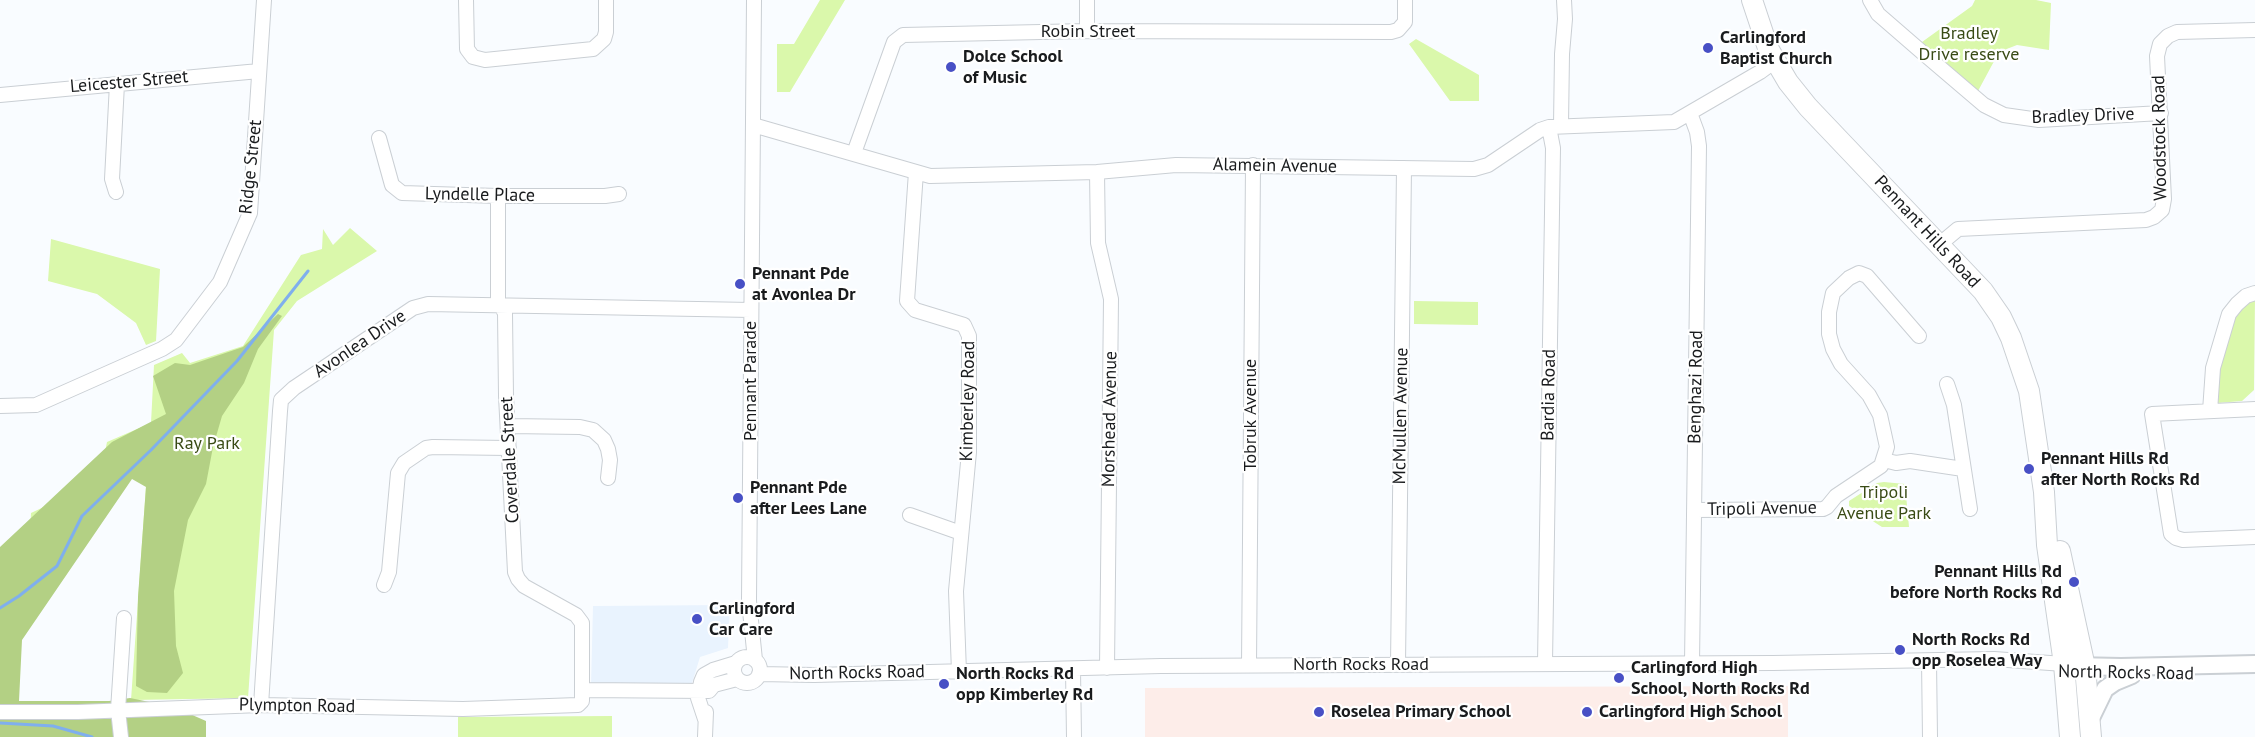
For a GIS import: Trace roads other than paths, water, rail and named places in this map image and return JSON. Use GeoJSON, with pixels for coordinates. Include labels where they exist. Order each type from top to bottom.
{"type":"FeatureCollection","features":[{"type":"Feature","properties":{"kind":"highway","name":"Pennant Hills Road"},"geometry":{"type":"LineString","coordinates":[[1752,0],[1761,29],[1775,61],[1788,82],[1808,107],[1983,291],[2001,317],[2011,338],[2029,391],[2044,492],[2047,546],[2064,669],[2070,737]]}},
{"type":"Feature","properties":{"kind":"highway","name":"Pennant Hills Road"},"geometry":{"type":"LineString","coordinates":[[2044,492],[2086,672],[2090,728]]}},
{"type":"Feature","properties":{"kind":"main road","name":"North Rocks Road"},"geometry":{"type":"LineString","coordinates":[[2086,672],[2255,664]]}},
{"type":"Feature","properties":{"kind":"main road","name":"North Rocks Road"},"geometry":{"type":"LineString","coordinates":[[2064,669],[2132,675],[2255,673]]}},
{"type":"Feature","properties":{"kind":"main road"},"geometry":{"type":"LineString","coordinates":[[2090,728],[2105,689],[2132,675]]}},
{"type":"Feature","properties":{"kind":"street","name":"Ridge Street"},"geometry":{"type":"LineString","coordinates":[[0,406],[36,405],[162,349],[176,340],[220,282],[250,213],[264,0]]}},
{"type":"Feature","properties":{"kind":"street"},"geometry":{"type":"LineString","coordinates":[[466,0],[467,50],[473,57],[485,60],[593,49],[604,39],[606,32],[606,0]]}},
{"type":"Feature","properties":{"kind":"street","name":"Pennant Parade"},"geometry":{"type":"LineString","coordinates":[[737,679],[734,671],[748,664],[750,619],[754,0]]}},
{"type":"Feature","properties":{"kind":"street"},"geometry":{"type":"LineString","coordinates":[[1087,0],[1087,31]]}},
{"type":"Feature","properties":{"kind":"street","name":"Robin Street"},"geometry":{"type":"LineString","coordinates":[[854,153],[894,42],[903,35],[1087,31],[1391,32],[1402,27],[1406,16],[1406,0]]}},
{"type":"Feature","properties":{"kind":"street","name":"Bardia Road"},"geometry":{"type":"LineString","coordinates":[[1545,663],[1553,148],[1565,19],[1564,0]]}},
{"type":"Feature","properties":{"kind":"street","name":"Bradley Drive"},"geometry":{"type":"LineString","coordinates":[[1870,0],[1878,14],[1923,53],[1984,105],[2004,115],[2039,120],[2161,112]]}},
{"type":"Feature","properties":{"kind":"street","name":"Woodstock Road"},"geometry":{"type":"LineString","coordinates":[[1940,244],[1958,229],[2146,220],[2154,217],[2162,210],[2164,202],[2157,52],[2165,38],[2177,32],[2255,30]]}},
{"type":"Feature","properties":{"kind":"street","name":"Alamein Avenue"},"geometry":{"type":"LineString","coordinates":[[753,125],[930,176],[1097,172],[1176,165],[1479,168],[1488,165],[1540,130],[1555,126],[1674,122],[1775,61]]}},
{"type":"Feature","properties":{"kind":"street","name":"Leicester Street"},"geometry":{"type":"LineString","coordinates":[[0,95],[259,71]]}},
{"type":"Feature","properties":{"kind":"street"},"geometry":{"type":"LineString","coordinates":[[116,192],[112,179],[117,84]]}},
{"type":"Feature","properties":{"kind":"street","name":"Benghazi Road"},"geometry":{"type":"LineString","coordinates":[[1690,113],[1699,146],[1692,663]]}},
{"type":"Feature","properties":{"kind":"street","name":"Lyndelle Place"},"geometry":{"type":"LineString","coordinates":[[379,138],[390,181],[399,192],[406,194],[498,196],[619,194]]}},
{"type":"Feature","properties":{"kind":"street","name":"Tobruk Avenue"},"geometry":{"type":"LineString","coordinates":[[1249,665],[1253,165]]}},
{"type":"Feature","properties":{"kind":"street","name":"McMullen Avenue"},"geometry":{"type":"LineString","coordinates":[[1398,664],[1404,168]]}},
{"type":"Feature","properties":{"kind":"street","name":"Kimberley Road"},"geometry":{"type":"LineString","coordinates":[[916,172],[907,301],[915,310],[961,323],[969,333],[969,447],[956,594],[959,672]]}},
{"type":"Feature","properties":{"kind":"street","name":"Morshead Avenue"},"geometry":{"type":"LineString","coordinates":[[1097,172],[1098,243],[1111,299],[1107,668]]}},
{"type":"Feature","properties":{"kind":"street","name":"Coverdale Street"},"geometry":{"type":"LineString","coordinates":[[498,196],[498,301],[505,313],[506,384],[516,576],[524,586],[576,615],[582,623],[582,690]]}},
{"type":"Feature","properties":{"kind":"street"},"geometry":{"type":"LineString","coordinates":[[1919,336],[1865,274],[1855,274],[1833,293],[1828,320],[1830,341],[1841,364],[1869,395],[1880,415],[1887,440],[1884,460],[1896,464],[1910,461],[1963,469]]}},
{"type":"Feature","properties":{"kind":"street"},"geometry":{"type":"LineString","coordinates":[[2210,411],[2213,368],[2229,314],[2236,304],[2246,296],[2255,293]]}},
{"type":"Feature","properties":{"kind":"street","name":"Avonlea Drive"},"geometry":{"type":"LineString","coordinates":[[261,705],[281,400],[303,382],[413,308],[428,304],[751,310]]}},
{"type":"Feature","properties":{"kind":"street"},"geometry":{"type":"LineString","coordinates":[[1947,384],[1954,405],[1970,509]]}},
{"type":"Feature","properties":{"kind":"street"},"geometry":{"type":"LineString","coordinates":[[2255,409],[2152,414],[2170,532],[2176,538],[2183,540],[2255,537]]}},
{"type":"Feature","properties":{"kind":"street"},"geometry":{"type":"LineString","coordinates":[[509,426],[580,427],[593,430],[604,440],[608,449],[610,460],[608,478]]}},
{"type":"Feature","properties":{"kind":"street"},"geometry":{"type":"LineString","coordinates":[[384,585],[389,572],[398,473],[402,465],[426,448],[509,448]]}},
{"type":"Feature","properties":{"kind":"street","name":"Tripoli Avenue"},"geometry":{"type":"LineString","coordinates":[[1694,510],[1823,509],[1836,496],[1875,471],[1884,460]]}},
{"type":"Feature","properties":{"kind":"street"},"geometry":{"type":"LineString","coordinates":[[910,515],[961,533]]}},
{"type":"Feature","properties":{"kind":"street"},"geometry":{"type":"LineString","coordinates":[[121,737],[118,710],[124,618]]}},
{"type":"Feature","properties":{"kind":"street","name":"North Rocks Road"},"geometry":{"type":"LineString","coordinates":[[704,691],[704,675],[713,670],[748,664],[814,675],[1249,665],[1994,659],[2064,669]]}},
{"type":"Feature","properties":{"kind":"street"},"geometry":{"type":"LineString","coordinates":[[1929,661],[1930,737]]}},
{"type":"Feature","properties":{"kind":"street"},"geometry":{"type":"LineString","coordinates":[[582,690],[704,691],[714,685],[737,679],[748,683],[755,680],[748,664]]}},
{"type":"Feature","properties":{"kind":"street"},"geometry":{"type":"LineString","coordinates":[[1073,670],[1074,737]]}},
{"type":"Feature","properties":{"kind":"street","name":"Plympton Road"},"geometry":{"type":"LineString","coordinates":[[0,712],[78,712],[261,705],[463,709],[578,705],[582,701],[582,690]]}},
{"type":"Feature","properties":{"kind":"street"},"geometry":{"type":"LineString","coordinates":[[704,691],[705,737]]}},
{"type":"Feature","properties":{"kind":"waterway"},"geometry":{"type":"LineString","coordinates":[[0,608],[57,566],[82,516],[151,450],[237,361],[308,271]]}},
{"type":"Feature","properties":{"kind":"waterway"},"geometry":{"type":"LineString","coordinates":[[0,723],[53,726],[92,737]]}},
{"type":"Feature","properties":{"kind":"place","name":"Carlingford Baptist Church"},"geometry":{"type":"Point","coordinates":[1708,48]}},
{"type":"Feature","properties":{"kind":"place","name":"Dolce School of Music"},"geometry":{"type":"Point","coordinates":[951,67]}},
{"type":"Feature","properties":{"kind":"place","name":"Pennant Pde at Avonlea Dr"},"geometry":{"type":"Point","coordinates":[740,284]}},
{"type":"Feature","properties":{"kind":"place","name":"Pennant Hills Rd after North Rocks Rd"},"geometry":{"type":"Point","coordinates":[2029,469]}},
{"type":"Feature","properties":{"kind":"place","name":"Pennant Pde after Lees Lane"},"geometry":{"type":"Point","coordinates":[738,498]}},
{"type":"Feature","properties":{"kind":"place","name":"Pennant Hills Rd before North Rocks Rd"},"geometry":{"type":"Point","coordinates":[2074,582]}},
{"type":"Feature","properties":{"kind":"place","name":"Carlingford Car Care"},"geometry":{"type":"Point","coordinates":[697,619]}},
{"type":"Feature","properties":{"kind":"place","name":"North Rocks Rd opp Roselea Way"},"geometry":{"type":"Point","coordinates":[1900,650]}},
{"type":"Feature","properties":{"kind":"place","name":"Carlingford High School, North Rocks Rd"},"geometry":{"type":"Point","coordinates":[1619,678]}},
{"type":"Feature","properties":{"kind":"place","name":"North Rocks Rd opp Kimberley Rd"},"geometry":{"type":"Point","coordinates":[944,684]}},
{"type":"Feature","properties":{"kind":"place","name":"Roselea Primary School"},"geometry":{"type":"Point","coordinates":[1319,712]}},
{"type":"Feature","properties":{"kind":"place","name":"Carlingford High School"},"geometry":{"type":"Point","coordinates":[1587,712]}},
{"type":"Feature","properties":{"kind":"park label","name":"Bradley Drive reserve"},"geometry":{"type":"Point","coordinates":[1969,44]}},
{"type":"Feature","properties":{"kind":"park label","name":"Ray Park"},"geometry":{"type":"Point","coordinates":[207,444]}},
{"type":"Feature","properties":{"kind":"park label","name":"Tripoli Avenue Park"},"geometry":{"type":"Point","coordinates":[1884,503]}}]}
